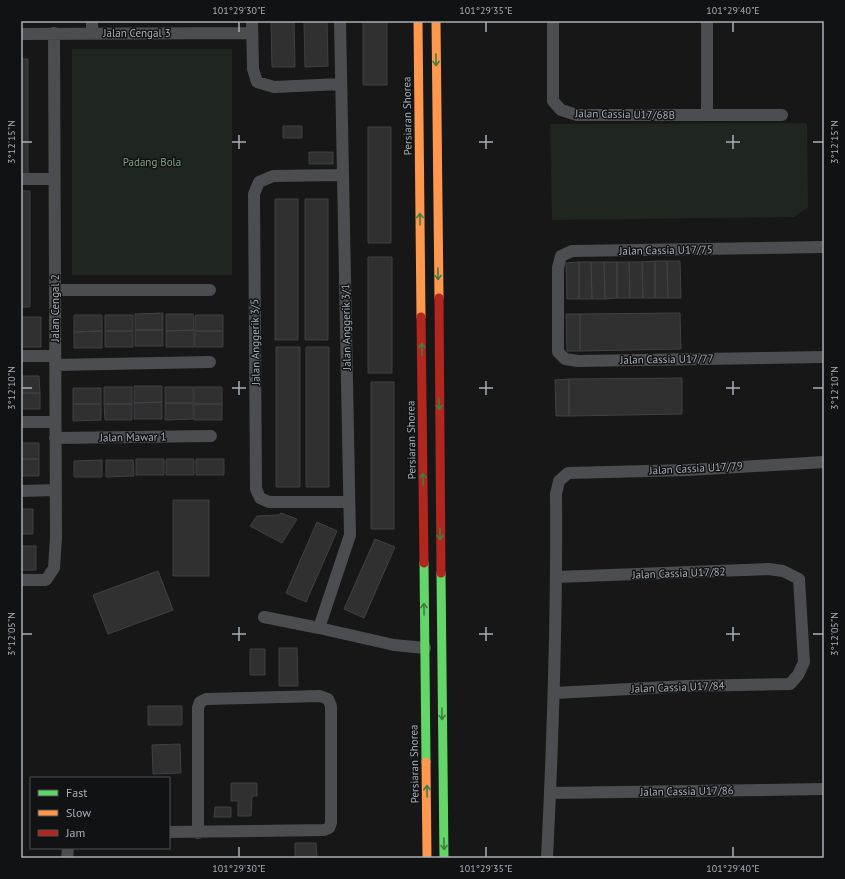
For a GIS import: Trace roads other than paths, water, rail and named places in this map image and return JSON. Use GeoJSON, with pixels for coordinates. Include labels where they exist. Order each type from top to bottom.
{"type":"FeatureCollection","features":[{"type":"Feature","properties":{"kind":"main road","name":"Persiaran Shorea"},"geometry":{"type":"LineString","coordinates":[[418,21],[427,858]]}},
{"type":"Feature","properties":{"kind":"main road"},"geometry":{"type":"LineString","coordinates":[[436,21],[444,858]]}},
{"type":"Feature","properties":{"kind":"main road"},"geometry":{"type":"LineString","coordinates":[[441,600],[437,613],[433,640],[425,648],[431,653],[434,661],[438,687],[442,698]]}},
{"type":"Feature","properties":{"kind":"street"},"geometry":{"type":"LineString","coordinates":[[92,21],[92,34]]}},
{"type":"Feature","properties":{"kind":"street","name":"Jalan Anggerik 3/1"},"geometry":{"type":"LineString","coordinates":[[319,628],[350,535],[340,21]]}},
{"type":"Feature","properties":{"kind":"street","name":"Jalan Cassia U17/68B"},"geometry":{"type":"LineString","coordinates":[[553,21],[553,101],[561,110],[577,115],[782,115]]}},
{"type":"Feature","properties":{"kind":"street"},"geometry":{"type":"LineString","coordinates":[[707,21],[707,115]]}},
{"type":"Feature","properties":{"kind":"street"},"geometry":{"type":"LineString","coordinates":[[252,27],[253,68],[257,82],[274,87],[341,84]]}},
{"type":"Feature","properties":{"kind":"street","name":"Jalan Cengal 3"},"geometry":{"type":"LineString","coordinates":[[21,34],[92,34],[252,27]]}},
{"type":"Feature","properties":{"kind":"street","name":"Jalan Cengal 2"},"geometry":{"type":"LineString","coordinates":[[21,580],[46,580],[54,568],[56,538],[54,34]]}},
{"type":"Feature","properties":{"kind":"street","name":"Jalan Anggerik 3/5"},"geometry":{"type":"LineString","coordinates":[[343,174],[273,176],[259,182],[254,194],[256,489],[260,498],[269,502],[349,502]]}},
{"type":"Feature","properties":{"kind":"street"},"geometry":{"type":"LineString","coordinates":[[21,180],[54,179]]}},
{"type":"Feature","properties":{"kind":"street","name":"Jalan Cassia U17/75"},"geometry":{"type":"LineString","coordinates":[[558,307],[558,268],[561,256],[572,251],[824,247]]}},
{"type":"Feature","properties":{"kind":"street"},"geometry":{"type":"LineString","coordinates":[[55,290],[210,290]]}},
{"type":"Feature","properties":{"kind":"street","name":"Jalan Cassia U17/77"},"geometry":{"type":"LineString","coordinates":[[558,307],[558,352],[565,359],[578,361],[824,357]]}},
{"type":"Feature","properties":{"kind":"street"},"geometry":{"type":"LineString","coordinates":[[21,356],[55,361],[210,362]]}},
{"type":"Feature","properties":{"kind":"street"},"geometry":{"type":"LineString","coordinates":[[21,422],[55,422]]}},
{"type":"Feature","properties":{"kind":"street","name":"Jalan Mawar 1"},"geometry":{"type":"LineString","coordinates":[[55,438],[211,436]]}},
{"type":"Feature","properties":{"kind":"street","name":"Jalan Cassia U17/79"},"geometry":{"type":"LineString","coordinates":[[557,577],[556,494],[559,480],[568,473],[688,470],[824,462]]}},
{"type":"Feature","properties":{"kind":"street"},"geometry":{"type":"LineString","coordinates":[[21,491],[55,490]]}},
{"type":"Feature","properties":{"kind":"street","name":"Jalan Cassia U17/82"},"geometry":{"type":"LineString","coordinates":[[557,577],[769,569],[783,571],[799,579],[804,662],[798,675]]}},
{"type":"Feature","properties":{"kind":"street"},"geometry":{"type":"LineString","coordinates":[[547,858],[557,577]]}},
{"type":"Feature","properties":{"kind":"street"},"geometry":{"type":"LineString","coordinates":[[264,617],[319,628],[394,646],[425,648]]}},
{"type":"Feature","properties":{"kind":"street","name":"Jalan Cassia U17/84"},"geometry":{"type":"LineString","coordinates":[[554,693],[687,686],[790,684],[798,675]]}},
{"type":"Feature","properties":{"kind":"street"},"geometry":{"type":"LineString","coordinates":[[170,832],[198,833],[324,830],[329,828],[331,824],[331,706],[328,699],[320,696],[206,698],[200,702],[198,708],[198,833]]}},
{"type":"Feature","properties":{"kind":"street","name":"Jalan Cassia U17/86"},"geometry":{"type":"LineString","coordinates":[[550,793],[824,789]]}},
{"type":"Feature","properties":{"kind":"park label","name":"Padang Bola"},"geometry":{"type":"Point","coordinates":[152,162]}}]}
